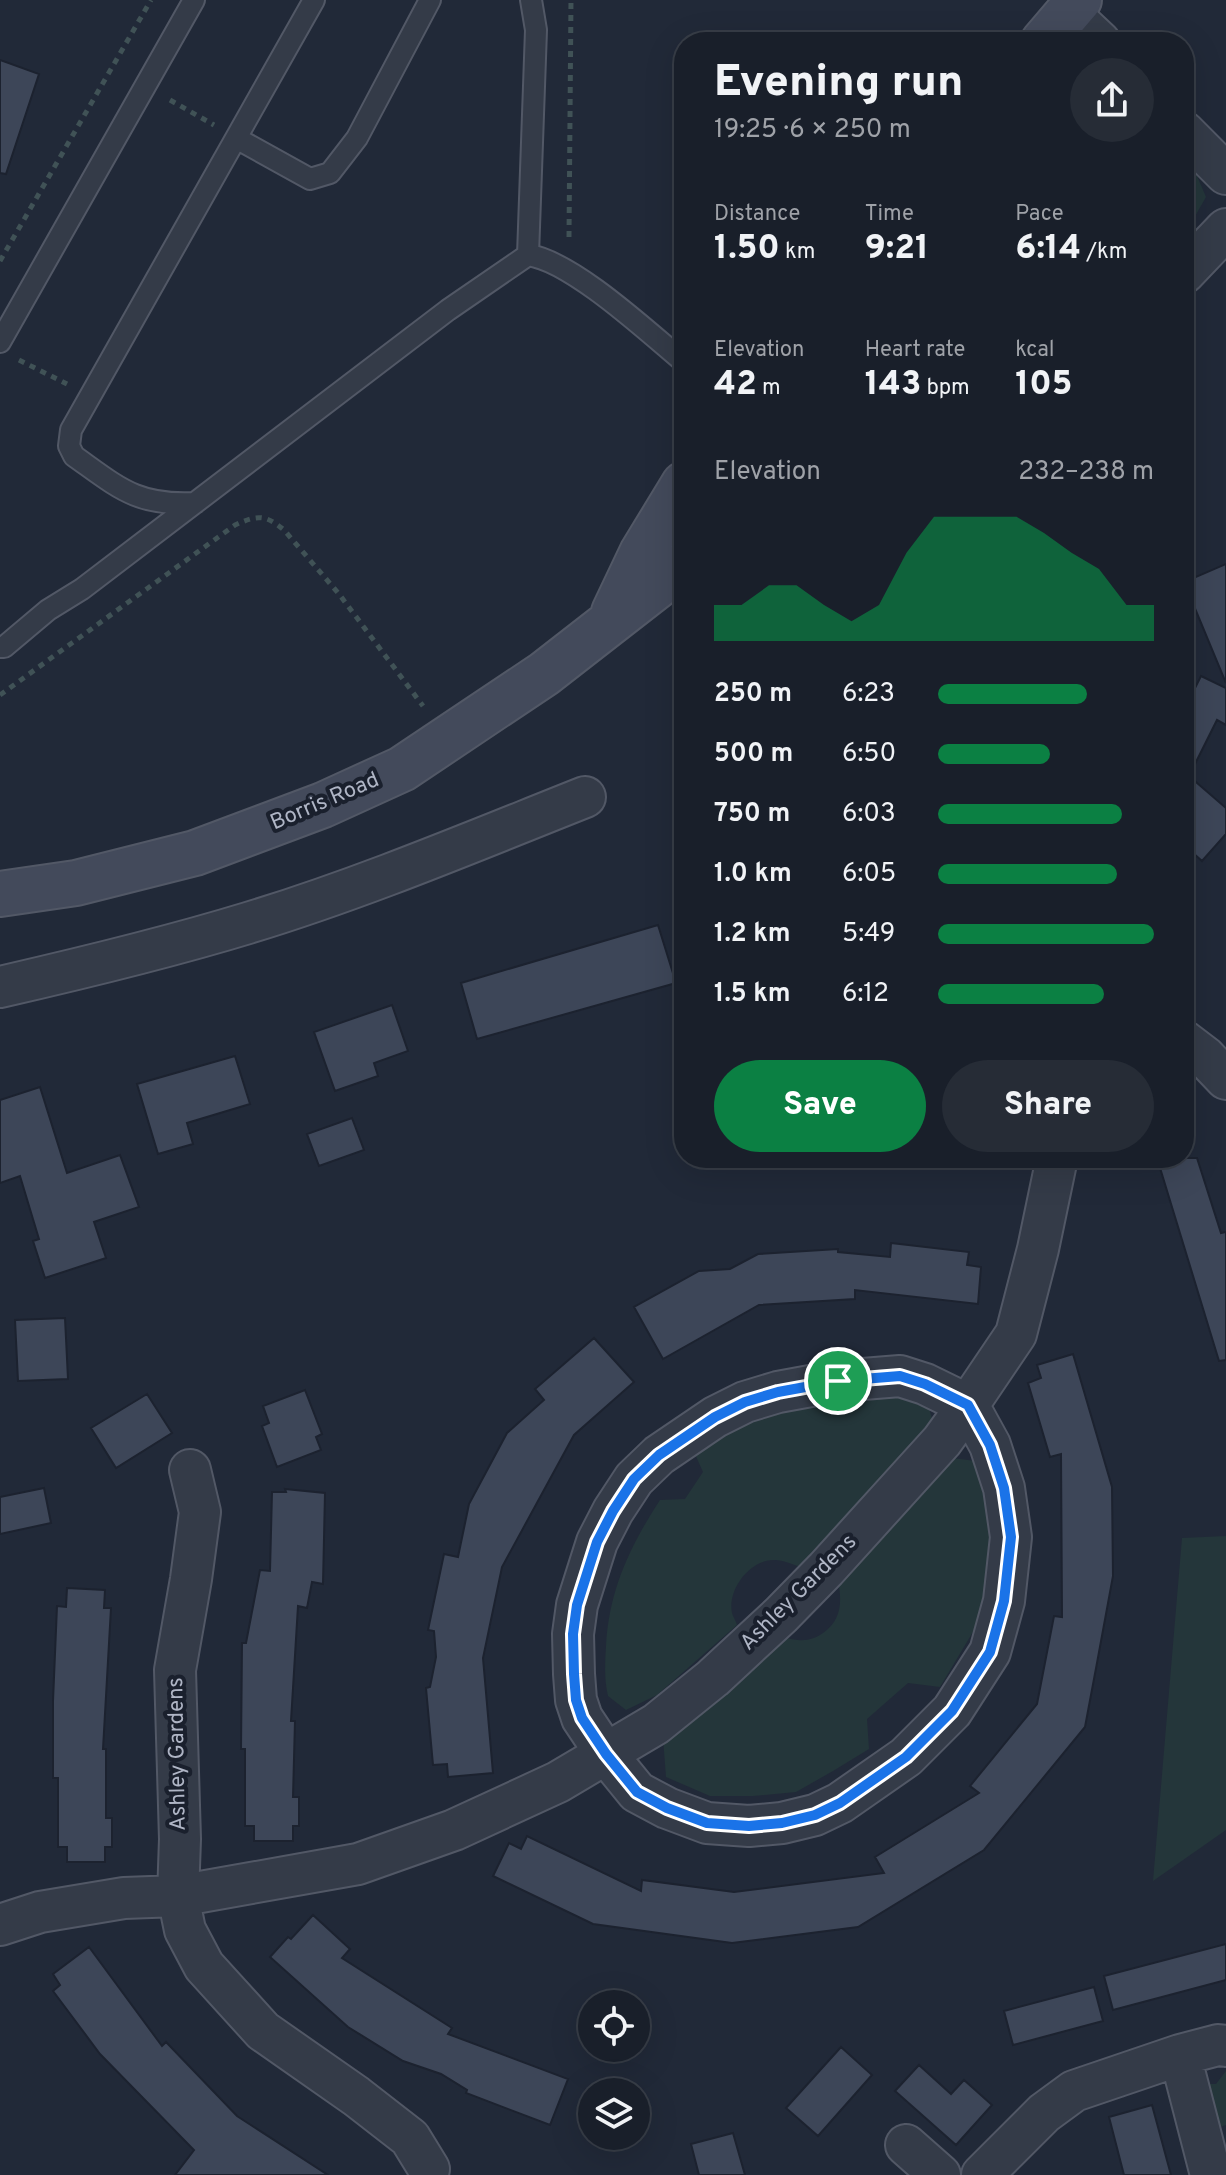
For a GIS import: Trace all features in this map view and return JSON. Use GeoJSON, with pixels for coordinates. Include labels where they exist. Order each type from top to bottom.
{"type":"FeatureCollection","features":[{"type":"Feature","properties":{"kind":"street"},"geometry":{"type":"LineString","coordinates":[[1064,18],[1085,32]]}},
{"type":"Feature","properties":{"kind":"street"},"geometry":{"type":"LineString","coordinates":[[1194,142],[1226,174]]}},
{"type":"Feature","properties":{"kind":"street"},"geometry":{"type":"LineString","coordinates":[[1194,263],[1226,229]]}},
{"type":"Feature","properties":{"kind":"street","name":"Borris Road"},"geometry":{"type":"LineString","coordinates":[[610,622],[642,553],[674,500]]}},
{"type":"Feature","properties":{"kind":"street","name":"Borris Road"},"geometry":{"type":"LineString","coordinates":[[0,894],[76,883],[195,853],[323,805],[402,769],[544,674],[674,573]]}},
{"type":"Feature","properties":{"kind":"street"},"geometry":{"type":"LineString","coordinates":[[0,987],[135,955],[250,923],[369,883],[585,797]]}},
{"type":"Feature","properties":{"kind":"street"},"geometry":{"type":"LineString","coordinates":[[1194,1049],[1226,1079]]}},
{"type":"Feature","properties":{"kind":"street","name":"Ashley Gardens"},"geometry":{"type":"LineString","coordinates":[[0,1925],[40,1912],[124,1898],[178,1896],[358,1864],[454,1830],[558,1782],[656,1724],[713,1678],[826,1569],[942,1441],[968,1405],[1016,1334],[1055,1168]]}},
{"type":"Feature","properties":{"kind":"street"},"geometry":{"type":"LineString","coordinates":[[900,1376],[925,1384],[968,1405],[990,1445],[1004,1488],[1011,1537],[1004,1601],[990,1652],[952,1711],[906,1757],[840,1803],[815,1815],[782,1823],[749,1826],[707,1823],[667,1808],[637,1792],[582,1718],[576,1700],[573,1658],[577,1605],[597,1542],[634,1479],[659,1455],[715,1417],[745,1402],[778,1392],[838,1381],[900,1376]]}},
{"type":"Feature","properties":{"kind":"street","name":"Ashley Gardens"},"geometry":{"type":"LineString","coordinates":[[190,1470],[200,1512],[175,1670],[180,1839],[178,1896],[185,1930],[204,1966],[263,2031],[410,2138],[429,2169]]}},
{"type":"Feature","properties":{"kind":"street"},"geometry":{"type":"LineString","coordinates":[[982,2175],[1044,2113],[1074,2091],[1180,2055],[1218,2045],[1226,2046]]}},
{"type":"Feature","properties":{"kind":"street"},"geometry":{"type":"LineString","coordinates":[[1180,2055],[1211,2175]]}},
{"type":"Feature","properties":{"kind":"street"},"geometry":{"type":"LineString","coordinates":[[906,2145],[940,2175]]}},
{"type":"Feature","properties":{"kind":"lane"},"geometry":{"type":"LineString","coordinates":[[7,350],[145,86],[194,0]]}},
{"type":"Feature","properties":{"kind":"lane"},"geometry":{"type":"LineString","coordinates":[[195,503],[165,503],[134,497],[74,456],[69,446],[71,430],[314,0]]}},
{"type":"Feature","properties":{"kind":"lane"},"geometry":{"type":"LineString","coordinates":[[236,138],[310,179],[330,173],[357,138],[430,0]]}},
{"type":"Feature","properties":{"kind":"lane"},"geometry":{"type":"LineString","coordinates":[[528,255],[536,30],[531,0]]}},
{"type":"Feature","properties":{"kind":"lane"},"geometry":{"type":"LineString","coordinates":[[1,648],[448,310],[528,255],[542,257],[596,289],[674,354]]}},
{"type":"Feature","properties":{"kind":"path"},"geometry":{"type":"LineString","coordinates":[[0,261],[151,0]]}},
{"type":"Feature","properties":{"kind":"path"},"geometry":{"type":"LineString","coordinates":[[569,237],[571,0]]}},
{"type":"Feature","properties":{"kind":"path"},"geometry":{"type":"LineString","coordinates":[[107,73],[145,86],[236,138]]}},
{"type":"Feature","properties":{"kind":"path"},"geometry":{"type":"LineString","coordinates":[[7,350],[89,397]]}},
{"type":"Feature","properties":{"kind":"path"},"geometry":{"type":"LineString","coordinates":[[0,695],[235,525],[249,518],[262,517],[274,521],[284,530],[339,594],[447,739]]}},
{"type":"Feature","properties":{"kind":"shaded area"},"geometry":{"type":"Polygon","coordinates":[[[1194,169],[1206,197],[1194,218],[1194,169]]]}},
{"type":"Feature","properties":{"kind":"shaded area"},"geometry":{"type":"Polygon","coordinates":[[[912,1388],[929,1408],[933,1422],[800,1567],[775,1560],[757,1564],[750,1570],[733,1594],[732,1613],[737,1625],[657,1695],[626,1710],[608,1696],[606,1646],[616,1587],[639,1534],[660,1500],[685,1499],[703,1472],[695,1454],[729,1429],[785,1408],[912,1388]]]}},
{"type":"Feature","properties":{"kind":"shaded area"},"geometry":{"type":"Polygon","coordinates":[[[952,1458],[976,1461],[1000,1509],[989,1605],[940,1687],[908,1683],[867,1719],[869,1749],[796,1792],[710,1796],[666,1777],[663,1738],[779,1635],[805,1640],[829,1628],[839,1610],[838,1580],[952,1458]]]}},
{"type":"Feature","properties":{"kind":"shaded area"},"geometry":{"type":"Polygon","coordinates":[[[1226,1536],[1226,1830],[1153,1881],[1182,1538],[1226,1536]]]}},
{"type":"Feature","properties":{"kind":"shaded area"},"geometry":{"type":"Polygon","coordinates":[[[1226,2071],[1226,2125],[1217,2128],[1209,2084],[1216,2084],[1226,2071]]]}},
{"type":"Feature","properties":{"kind":"building"},"geometry":{"type":"Polygon","coordinates":[[[0,60],[39,74],[6,174],[0,173],[0,60]]]}},
{"type":"Feature","properties":{"kind":"building"},"geometry":{"type":"Polygon","coordinates":[[[1226,564],[1226,683],[1194,606],[1194,578],[1226,564]]]}},
{"type":"Feature","properties":{"kind":"building"},"geometry":{"type":"Polygon","coordinates":[[[1201,676],[1226,688],[1226,725],[1217,720],[1194,766],[1194,690],[1201,676]]]}},
{"type":"Feature","properties":{"kind":"building"},"geometry":{"type":"Polygon","coordinates":[[[1194,780],[1226,808],[1226,834],[1202,861],[1194,854],[1194,780]]]}},
{"type":"Feature","properties":{"kind":"building"},"geometry":{"type":"Polygon","coordinates":[[[658,925],[674,977],[674,984],[477,1039],[461,983],[658,925]]]}},
{"type":"Feature","properties":{"kind":"building"},"geometry":{"type":"Polygon","coordinates":[[[392,1005],[408,1051],[374,1063],[378,1076],[335,1091],[314,1032],[392,1005]]]}},
{"type":"Feature","properties":{"kind":"building"},"geometry":{"type":"Polygon","coordinates":[[[235,1056],[250,1104],[187,1123],[193,1144],[158,1154],[137,1084],[235,1056]]]}},
{"type":"Feature","properties":{"kind":"building"},"geometry":{"type":"Polygon","coordinates":[[[40,1087],[67,1173],[120,1155],[139,1207],[94,1222],[106,1258],[45,1278],[33,1241],[39,1239],[20,1176],[0,1183],[0,1100],[40,1087]]]}},
{"type":"Feature","properties":{"kind":"building"},"geometry":{"type":"Polygon","coordinates":[[[352,1118],[364,1150],[319,1166],[307,1134],[352,1118]]]}},
{"type":"Feature","properties":{"kind":"building"},"geometry":{"type":"Polygon","coordinates":[[[1194,1158],[1197,1158],[1221,1233],[1226,1232],[1226,1360],[1219,1361],[1160,1168],[1194,1168],[1194,1158]]]}},
{"type":"Feature","properties":{"kind":"building"},"geometry":{"type":"Polygon","coordinates":[[[891,1243],[969,1252],[967,1265],[981,1267],[978,1304],[855,1290],[855,1299],[759,1305],[663,1359],[634,1307],[699,1271],[730,1269],[758,1254],[838,1249],[838,1252],[890,1257],[891,1243]]]}},
{"type":"Feature","properties":{"kind":"building"},"geometry":{"type":"Polygon","coordinates":[[[65,1318],[68,1379],[18,1381],[15,1320],[65,1318]]]}},
{"type":"Feature","properties":{"kind":"building"},"geometry":{"type":"Polygon","coordinates":[[[594,1338],[634,1382],[574,1435],[502,1567],[483,1658],[493,1773],[448,1777],[447,1764],[433,1765],[426,1688],[430,1687],[436,1657],[434,1631],[428,1630],[444,1554],[458,1557],[469,1504],[507,1433],[544,1400],[535,1389],[594,1338]]]}},
{"type":"Feature","properties":{"kind":"building"},"geometry":{"type":"Polygon","coordinates":[[[1073,1354],[1112,1487],[1113,1576],[1085,1727],[984,1850],[858,1927],[732,1943],[593,1924],[493,1876],[509,1843],[521,1849],[527,1836],[641,1891],[642,1880],[734,1892],[884,1873],[875,1857],[979,1793],[970,1786],[1037,1704],[1054,1616],[1062,1617],[1061,1454],[1050,1457],[1028,1383],[1041,1378],[1037,1365],[1073,1354]]]}},
{"type":"Feature","properties":{"kind":"building"},"geometry":{"type":"Polygon","coordinates":[[[305,1390],[322,1434],[316,1437],[321,1450],[277,1467],[262,1426],[269,1423],[263,1406],[305,1390]]]}},
{"type":"Feature","properties":{"kind":"building"},"geometry":{"type":"Polygon","coordinates":[[[147,1394],[172,1433],[116,1468],[91,1428],[147,1394]]]}},
{"type":"Feature","properties":{"kind":"building"},"geometry":{"type":"Polygon","coordinates":[[[44,1488],[51,1523],[0,1534],[0,1497],[44,1488]]]}},
{"type":"Feature","properties":{"kind":"building"},"geometry":{"type":"Polygon","coordinates":[[[285,1489],[325,1493],[323,1584],[312,1582],[307,1608],[298,1606],[291,1721],[295,1721],[293,1797],[299,1797],[299,1826],[293,1826],[293,1841],[254,1841],[254,1826],[245,1826],[245,1749],[241,1749],[242,1643],[246,1643],[260,1570],[270,1571],[272,1492],[286,1492],[285,1489]]]}},
{"type":"Feature","properties":{"kind":"building"},"geometry":{"type":"Polygon","coordinates":[[[67,1588],[105,1590],[104,1608],[111,1608],[103,1749],[106,1749],[106,1818],[112,1818],[112,1847],[105,1847],[105,1862],[67,1862],[67,1847],[58,1847],[58,1778],[53,1778],[53,1701],[57,1606],[66,1607],[67,1588]]]}},
{"type":"Feature","properties":{"kind":"building"},"geometry":{"type":"Polygon","coordinates":[[[313,1915],[350,1949],[342,1958],[452,2028],[448,2034],[568,2079],[550,2125],[466,2093],[467,2090],[441,2074],[403,2061],[348,2027],[270,1957],[313,1915]]]}},
{"type":"Feature","properties":{"kind":"building"},"geometry":{"type":"Polygon","coordinates":[[[1226,1944],[1226,1980],[1113,2010],[1104,1976],[1226,1944]]]}},
{"type":"Feature","properties":{"kind":"building"},"geometry":{"type":"Polygon","coordinates":[[[89,1947],[162,2046],[166,2042],[237,2116],[328,2175],[175,2175],[194,2150],[100,2054],[53,1991],[60,1985],[53,1974],[89,1947]]]}},
{"type":"Feature","properties":{"kind":"building"},"geometry":{"type":"Polygon","coordinates":[[[1094,1987],[1103,2021],[1013,2045],[1004,2011],[1094,1987]]]}},
{"type":"Feature","properties":{"kind":"building"},"geometry":{"type":"Polygon","coordinates":[[[841,2047],[872,2075],[818,2136],[786,2108],[841,2047]]]}},
{"type":"Feature","properties":{"kind":"building"},"geometry":{"type":"Polygon","coordinates":[[[919,2065],[951,2094],[964,2080],[992,2105],[956,2145],[895,2091],[919,2065]]]}},
{"type":"Feature","properties":{"kind":"building"},"geometry":{"type":"Polygon","coordinates":[[[1152,2105],[1171,2175],[1124,2175],[1109,2117],[1152,2105]]]}},
{"type":"Feature","properties":{"kind":"building"},"geometry":{"type":"Polygon","coordinates":[[[733,2133],[745,2175],[699,2175],[691,2144],[733,2133]]]}},
{"type":"Feature","properties":{"kind":"route"},"geometry":{"type":"LineString","coordinates":[[900,1376],[925,1384],[968,1405],[990,1445],[1004,1488],[1011,1537],[1004,1601],[990,1652],[952,1711],[906,1757],[840,1803],[815,1815],[782,1823],[749,1826],[707,1823],[667,1808],[637,1792],[582,1718],[576,1700],[573,1634],[586,1574],[597,1542],[613,1511],[634,1479],[659,1455],[688,1433],[745,1402],[778,1392],[838,1381],[900,1376]]}}]}
